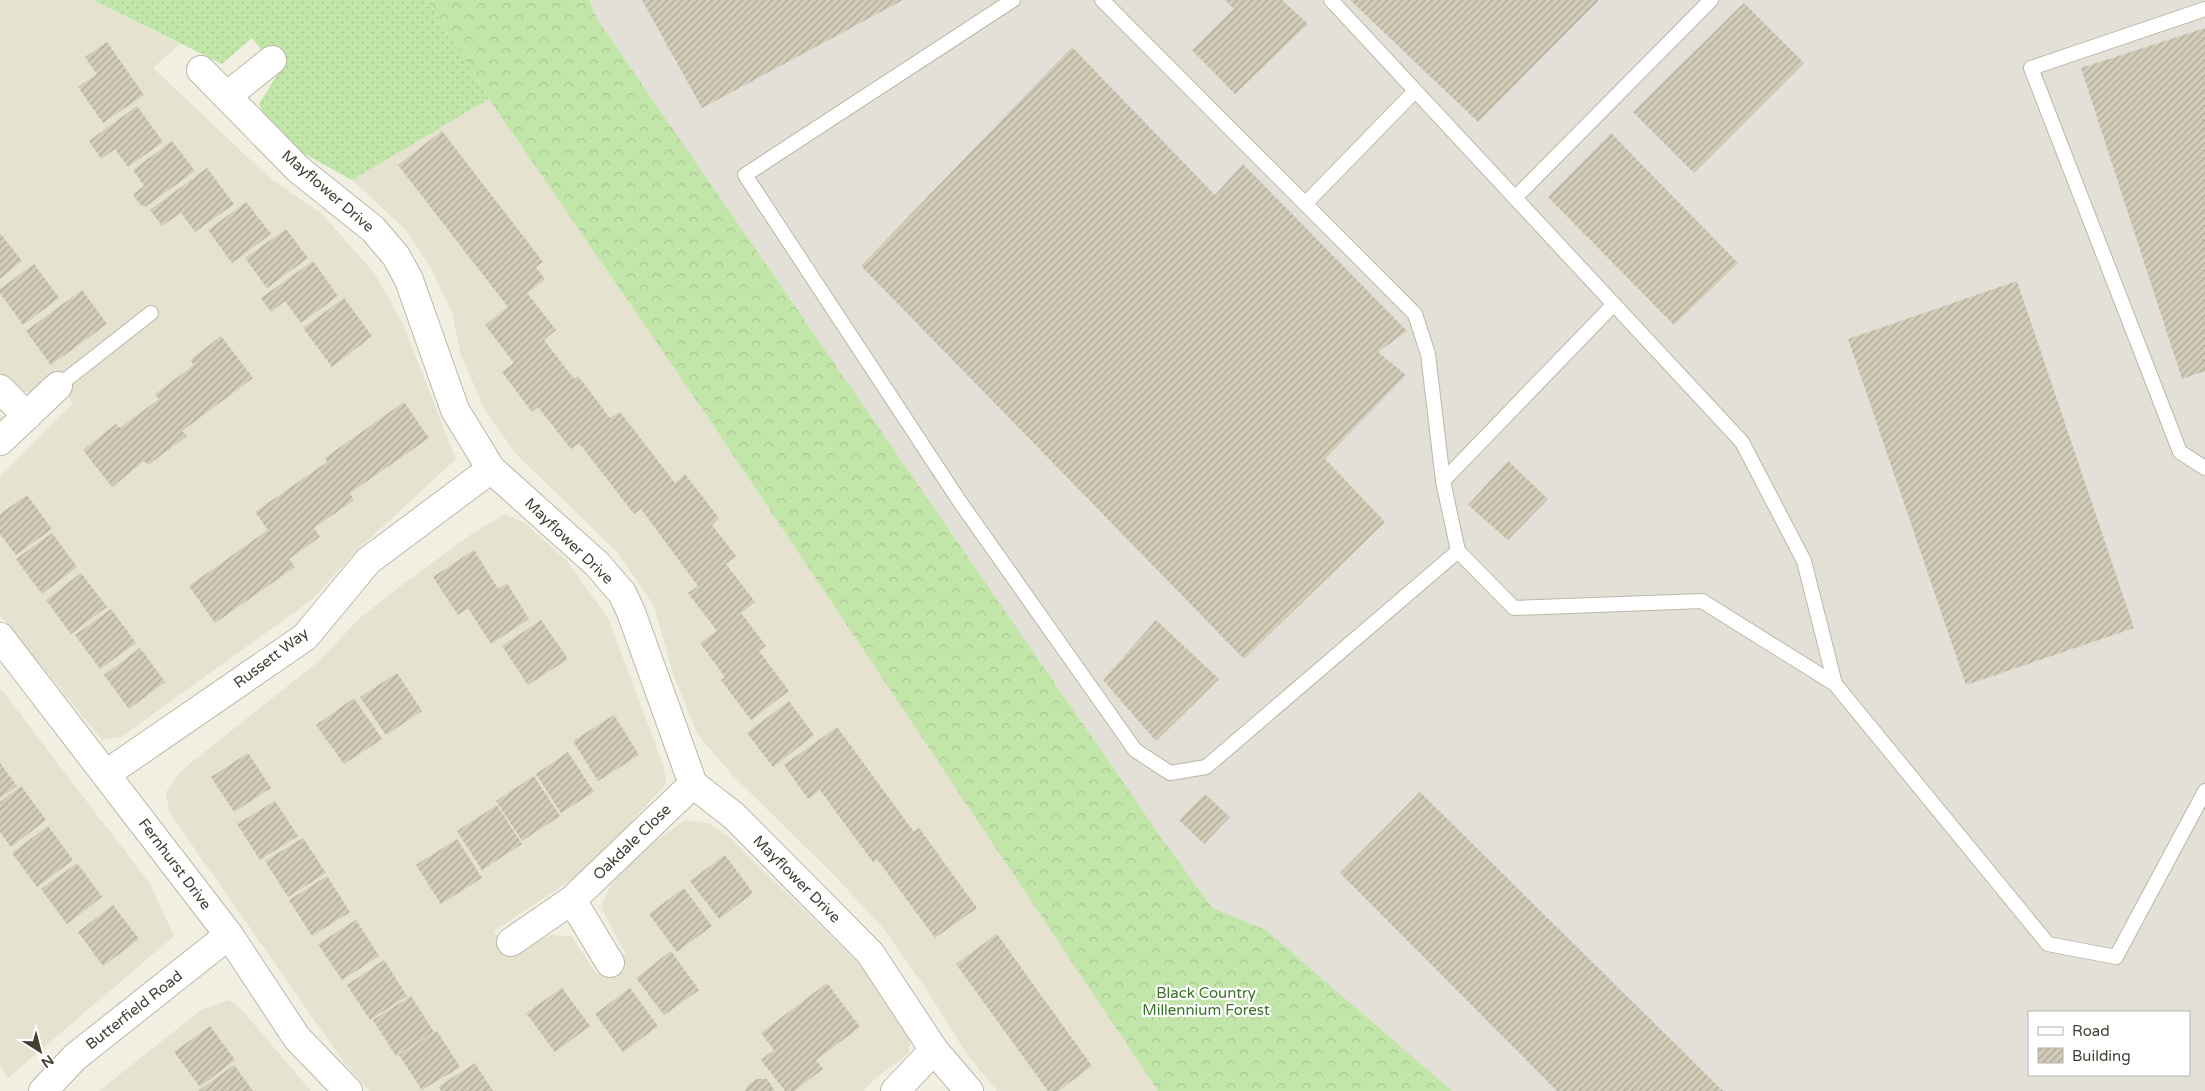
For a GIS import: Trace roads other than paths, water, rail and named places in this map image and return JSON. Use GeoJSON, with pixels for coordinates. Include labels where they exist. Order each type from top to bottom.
{"type":"FeatureCollection","features":[{"type":"Feature","properties":{"kind":"street"},"geometry":{"type":"LineString","coordinates":[[227,96],[272,60]]}},
{"type":"Feature","properties":{"kind":"street","name":"Mayflower Drive"},"geometry":{"type":"LineString","coordinates":[[201,70],[298,169],[373,228],[396,256],[409,280],[455,410],[491,469],[597,564],[622,593],[631,612],[693,784],[734,816],[870,953],[934,1050],[969,1091]]}},
{"type":"Feature","properties":{"kind":"street"},"geometry":{"type":"LineString","coordinates":[[0,441],[58,386]]}},
{"type":"Feature","properties":{"kind":"street"},"geometry":{"type":"LineString","coordinates":[[0,389],[27,416]]}},
{"type":"Feature","properties":{"kind":"street","name":"Russett Way"},"geometry":{"type":"LineString","coordinates":[[106,774],[305,636],[368,561],[491,469]]}},
{"type":"Feature","properties":{"kind":"street","name":"Fernhurst Drive"},"geometry":{"type":"LineString","coordinates":[[0,637],[229,935],[297,1038],[348,1091]]}},
{"type":"Feature","properties":{"kind":"street","name":"Oakdale Close"},"geometry":{"type":"LineString","coordinates":[[511,942],[572,900],[693,784]]}},
{"type":"Feature","properties":{"kind":"street"},"geometry":{"type":"LineString","coordinates":[[572,900],[610,963]]}},
{"type":"Feature","properties":{"kind":"street","name":"Butterfield Road"},"geometry":{"type":"LineString","coordinates":[[43,1091],[75,1057],[229,935]]}},
{"type":"Feature","properties":{"kind":"street"},"geometry":{"type":"LineString","coordinates":[[895,1091],[934,1050]]}},
{"type":"Feature","properties":{"kind":"lane"},"geometry":{"type":"LineString","coordinates":[[1013,0],[745,175],[960,502],[1135,750],[1170,773],[1206,766],[1458,551]]}},
{"type":"Feature","properties":{"kind":"lane"},"geometry":{"type":"LineString","coordinates":[[1102,0],[1415,314],[1428,354],[1443,481],[1458,551],[1514,608],[1702,601],[1835,684],[2048,944],[2116,957],[2205,791]]}},
{"type":"Feature","properties":{"kind":"lane"},"geometry":{"type":"LineString","coordinates":[[1331,0],[1742,442],[1804,561],[1835,684]]}},
{"type":"Feature","properties":{"kind":"lane"},"geometry":{"type":"LineString","coordinates":[[1515,198],[1711,0]]}},
{"type":"Feature","properties":{"kind":"lane"},"geometry":{"type":"LineString","coordinates":[[2205,9],[2031,68],[2180,452],[2205,468]]}},
{"type":"Feature","properties":{"kind":"lane"},"geometry":{"type":"LineString","coordinates":[[1305,204],[1416,91]]}},
{"type":"Feature","properties":{"kind":"lane"},"geometry":{"type":"LineString","coordinates":[[1443,481],[1614,304]]}},
{"type":"Feature","properties":{"kind":"lane"},"geometry":{"type":"LineString","coordinates":[[58,386],[151,313]]}},
{"type":"Feature","properties":{"kind":"park label","name":"Black Country Millennium Forest"},"geometry":{"type":"Point","coordinates":[1206,1002]}}]}
